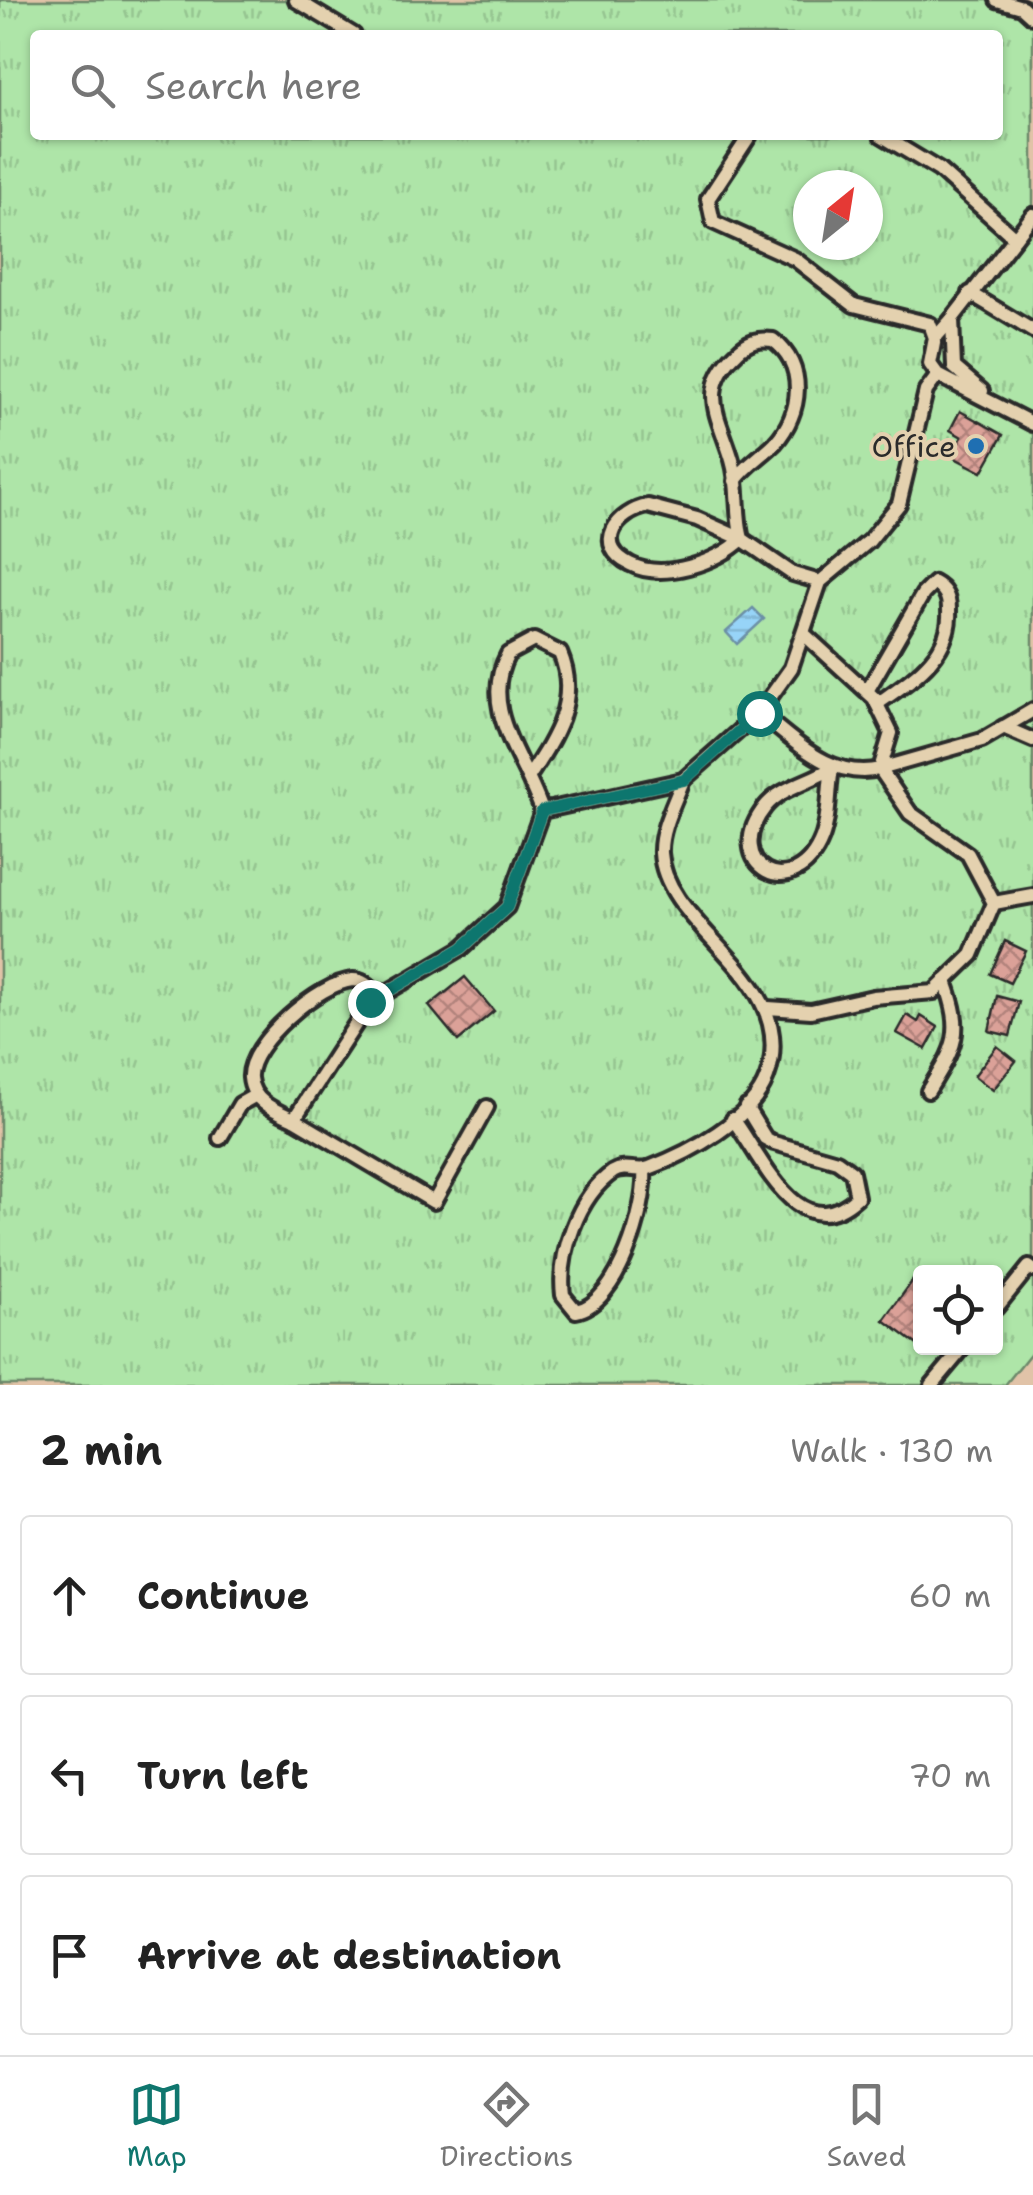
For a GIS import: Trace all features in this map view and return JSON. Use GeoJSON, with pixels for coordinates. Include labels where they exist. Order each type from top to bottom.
{"type":"FeatureCollection","features":[{"type":"Feature","properties":{"kind":"lane"},"geometry":{"type":"LineString","coordinates":[[296,0],[346,30]]}},
{"type":"Feature","properties":{"kind":"lane"},"geometry":{"type":"LineString","coordinates":[[997,0],[1022,8],[1033,17]]}},
{"type":"Feature","properties":{"kind":"lane"},"geometry":{"type":"LineString","coordinates":[[747,140],[708,198],[713,222],[794,260],[854,305],[932,331],[952,319],[1030,224]]}},
{"type":"Feature","properties":{"kind":"lane"},"geometry":{"type":"LineString","coordinates":[[888,140],[939,170],[1015,238]]}},
{"type":"Feature","properties":{"kind":"lane"},"geometry":{"type":"LineString","coordinates":[[970,293],[1033,330]]}},
{"type":"Feature","properties":{"kind":"lane"},"geometry":{"type":"LineString","coordinates":[[952,319],[954,367],[995,402]]}},
{"type":"Feature","properties":{"kind":"lane"},"geometry":{"type":"LineString","coordinates":[[932,331],[930,364],[938,374],[1033,424]]}},
{"type":"Feature","properties":{"kind":"lane"},"geometry":{"type":"LineString","coordinates":[[735,481],[745,466],[778,440],[792,414],[798,387],[796,367],[789,352],[773,340],[746,344],[722,369],[713,390],[720,436],[732,460],[742,539]]}},
{"type":"Feature","properties":{"kind":"lane"},"geometry":{"type":"LineString","coordinates":[[542,811],[684,780],[759,713],[791,668],[806,635],[820,582],[868,541],[899,504],[926,391],[938,374]]}},
{"type":"Feature","properties":{"kind":"lane"},"geometry":{"type":"LineString","coordinates":[[742,539],[712,560],[652,570],[630,564],[616,553],[611,535],[618,519],[630,510],[648,506],[698,519],[742,539],[793,574],[820,582]]}},
{"type":"Feature","properties":{"kind":"lane"},"geometry":{"type":"LineString","coordinates":[[866,691],[923,594],[934,583],[943,588],[949,601],[950,626],[942,650],[877,704]]}},
{"type":"Feature","properties":{"kind":"lane"},"geometry":{"type":"LineString","coordinates":[[806,635],[877,704],[891,734],[880,769]]}},
{"type":"Feature","properties":{"kind":"lane"},"geometry":{"type":"LineString","coordinates":[[294,1119],[370,1002],[462,948],[507,907],[542,811],[530,775],[502,719],[495,692],[498,673],[508,654],[534,640],[560,653],[568,687],[554,741],[530,775]]}},
{"type":"Feature","properties":{"kind":"lane"},"geometry":{"type":"LineString","coordinates":[[759,713],[832,768],[860,773],[982,740],[1033,710]]}},
{"type":"Feature","properties":{"kind":"lane"},"geometry":{"type":"LineString","coordinates":[[1003,727],[1033,740]]}},
{"type":"Feature","properties":{"kind":"lane"},"geometry":{"type":"LineString","coordinates":[[832,768],[820,843],[796,872],[780,876],[763,870],[753,860],[750,845],[767,804],[832,768]]}},
{"type":"Feature","properties":{"kind":"lane"},"geometry":{"type":"LineString","coordinates":[[880,769],[910,813],[968,854],[994,903]]}},
{"type":"Feature","properties":{"kind":"lane"},"geometry":{"type":"LineString","coordinates":[[644,1171],[646,1191],[622,1264],[598,1299],[576,1311],[563,1295],[561,1279],[575,1225],[614,1172],[626,1167],[644,1171],[734,1119],[766,1080],[772,1050],[768,1008],[674,890],[661,854],[684,780]]}},
{"type":"Feature","properties":{"kind":"lane"},"geometry":{"type":"LineString","coordinates":[[994,903],[1033,896]]}},
{"type":"Feature","properties":{"kind":"lane"},"geometry":{"type":"LineString","coordinates":[[768,1008],[811,1011],[873,998],[934,992],[972,955],[994,903]]}},
{"type":"Feature","properties":{"kind":"lane"},"geometry":{"type":"LineString","coordinates":[[379,996],[364,982],[350,980],[294,1011],[254,1057],[250,1078],[256,1095],[434,1202],[486,1106]]}},
{"type":"Feature","properties":{"kind":"lane"},"geometry":{"type":"LineString","coordinates":[[928,1091],[958,1041],[956,1010],[945,981]]}},
{"type":"Feature","properties":{"kind":"lane"},"geometry":{"type":"LineString","coordinates":[[220,1138],[240,1104],[256,1095]]}},
{"type":"Feature","properties":{"kind":"lane"},"geometry":{"type":"LineString","coordinates":[[734,1119],[790,1200],[810,1212],[830,1214],[857,1197],[852,1172],[836,1161],[764,1138],[746,1107]]}},
{"type":"Feature","properties":{"kind":"lane"},"geometry":{"type":"LineString","coordinates":[[1003,1299],[1030,1266],[1033,1270]]}},
{"type":"Feature","properties":{"kind":"lane"},"geometry":{"type":"LineString","coordinates":[[932,1385],[957,1355]]}},
{"type":"Feature","properties":{"kind":"green space"},"geometry":{"type":"Polygon","coordinates":[[[0,0],[1033,0],[1033,1350],[1005,1385],[0,1385],[0,0]]]}},
{"type":"Feature","properties":{"kind":"water"},"geometry":{"type":"Polygon","coordinates":[[[753,608],[764,619],[737,644],[726,632],[753,608]]]}},
{"type":"Feature","properties":{"kind":"building","name":"Office"},"geometry":{"type":"Polygon","coordinates":[[[960,411],[1003,435],[982,472],[951,456],[962,437],[950,430],[960,411]]]}},
{"type":"Feature","properties":{"kind":"building"},"geometry":{"type":"Polygon","coordinates":[[[1005,941],[1026,951],[1010,983],[990,974],[1005,941]]]}},
{"type":"Feature","properties":{"kind":"building"},"geometry":{"type":"Polygon","coordinates":[[[465,977],[494,1011],[458,1041],[429,1006],[465,977]]]}},
{"type":"Feature","properties":{"kind":"building"},"geometry":{"type":"Polygon","coordinates":[[[997,996],[1019,1002],[1010,1036],[989,1031],[997,996]]]}},
{"type":"Feature","properties":{"kind":"building"},"geometry":{"type":"Polygon","coordinates":[[[907,1015],[918,1022],[921,1016],[938,1027],[926,1049],[897,1033],[907,1015]]]}},
{"type":"Feature","properties":{"kind":"building"},"geometry":{"type":"Polygon","coordinates":[[[997,1046],[1016,1061],[993,1090],[974,1076],[997,1046]]]}},
{"type":"Feature","properties":{"kind":"building"},"geometry":{"type":"Polygon","coordinates":[[[913,1280],[913,1342],[884,1320],[913,1280]]]}},
{"type":"Feature","properties":{"kind":"place","name":"Office"},"geometry":{"type":"Point","coordinates":[976,446]}},
{"type":"Feature","properties":{"kind":"route"},"geometry":{"type":"LineString","coordinates":[[370,1002],[462,948],[507,907],[542,811],[684,780],[759,713]]}}]}
